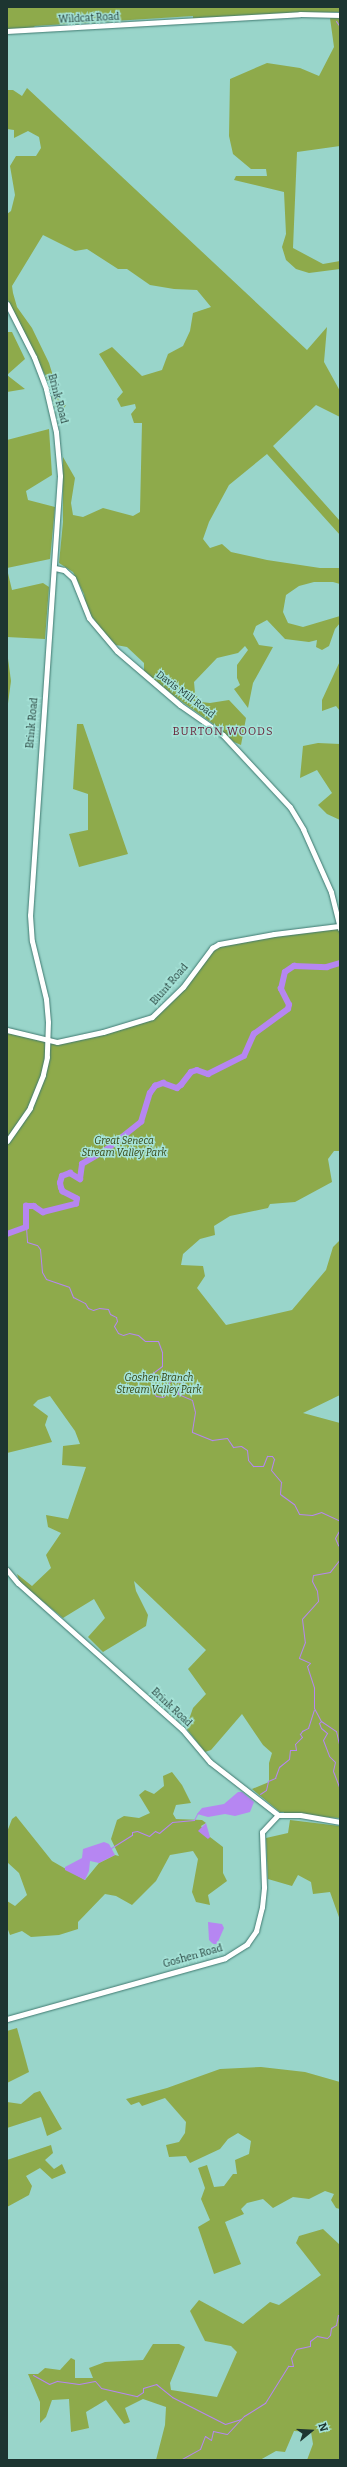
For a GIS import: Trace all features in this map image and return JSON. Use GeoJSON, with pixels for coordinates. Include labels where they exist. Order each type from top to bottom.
{"type":"FeatureCollection","features":[{"type":"Feature","properties":{"kind":"street","name":"Wildcat Road"},"geometry":{"type":"LineString","coordinates":[[7,31],[300,14],[340,15]]}},
{"type":"Feature","properties":{"kind":"street","name":"Brink Road"},"geometry":{"type":"LineString","coordinates":[[7,304],[39,368],[56,432],[60,486],[35,822],[30,915],[32,941],[46,998],[48,1040],[44,1074],[36,1095],[19,1126],[7,1141]]}},
{"type":"Feature","properties":{"kind":"street","name":"Davis Mill Road"},"geometry":{"type":"LineString","coordinates":[[55,568],[64,570],[73,578],[90,618],[117,651],[180,704],[223,735],[290,807],[303,829],[331,892],[339,928]]}},
{"type":"Feature","properties":{"kind":"street","name":"Blunt Road"},"geometry":{"type":"LineString","coordinates":[[7,1030],[48,1040],[66,1041],[152,1017],[183,987],[212,948],[219,944],[274,934],[339,928]]}},
{"type":"Feature","properties":{"kind":"street","name":"Brink Road"},"geometry":{"type":"LineString","coordinates":[[7,1570],[18,1583],[182,1729],[210,1762],[278,1815]]}},
{"type":"Feature","properties":{"kind":"street"},"geometry":{"type":"LineString","coordinates":[[278,1815],[300,1816],[340,1822]]}},
{"type":"Feature","properties":{"kind":"street","name":"Goshen Road"},"geometry":{"type":"LineString","coordinates":[[7,2019],[225,1958],[248,1944],[256,1931],[262,1907],[264,1887],[262,1832],[278,1815]]}},
{"type":"Feature","properties":{"kind":"green space"},"geometry":{"type":"Polygon","coordinates":[[[7,7],[340,7],[340,12],[193,18],[193,16],[35,26],[31,30],[7,31],[7,7]]]}},
{"type":"Feature","properties":{"kind":"green space"},"geometry":{"type":"Polygon","coordinates":[[[330,18],[340,18],[340,146],[297,152],[293,248],[323,264],[340,261],[340,269],[309,273],[296,269],[286,260],[282,247],[286,234],[284,192],[234,180],[236,176],[267,176],[266,169],[251,169],[233,154],[229,136],[230,79],[267,63],[300,68],[319,76],[334,47],[330,18]]]}},
{"type":"Feature","properties":{"kind":"green space"},"geometry":{"type":"Polygon","coordinates":[[[27,88],[307,350],[327,327],[324,362],[340,391],[340,417],[316,405],[273,446],[340,521],[340,535],[267,454],[229,485],[209,522],[203,539],[210,548],[222,544],[231,552],[267,560],[320,568],[340,568],[340,584],[333,582],[314,582],[299,586],[286,595],[283,612],[288,623],[303,627],[340,616],[340,623],[335,629],[329,646],[322,650],[316,647],[317,640],[309,642],[285,639],[267,620],[256,626],[253,634],[259,645],[273,647],[253,683],[248,708],[234,689],[240,685],[237,678],[237,665],[248,650],[245,646],[238,653],[217,658],[194,682],[195,693],[201,702],[210,703],[229,700],[246,718],[241,745],[234,742],[219,728],[174,696],[144,671],[144,663],[127,647],[116,645],[103,632],[86,608],[84,594],[73,572],[59,563],[63,522],[63,457],[75,478],[71,503],[73,515],[83,517],[103,508],[133,516],[140,512],[142,423],[134,423],[131,414],[136,408],[135,404],[121,407],[117,399],[123,392],[99,354],[112,347],[142,376],[162,370],[168,354],[183,346],[190,331],[193,313],[211,307],[197,290],[174,289],[150,285],[127,269],[118,269],[87,249],[75,251],[43,235],[12,286],[17,307],[32,328],[49,363],[62,405],[66,405],[64,408],[55,407],[49,383],[7,298],[7,214],[11,211],[15,195],[10,166],[16,156],[36,156],[41,148],[39,137],[28,131],[14,138],[14,130],[7,129],[7,90],[13,90],[22,96],[27,88]]]}},
{"type":"Feature","properties":{"kind":"green space"},"geometry":{"type":"Polygon","coordinates":[[[7,332],[12,332],[25,359],[7,375],[7,332]]]}},
{"type":"Feature","properties":{"kind":"green space"},"geometry":{"type":"Polygon","coordinates":[[[7,375],[25,389],[7,392],[7,375]]]}},
{"type":"Feature","properties":{"kind":"green space"},"geometry":{"type":"Polygon","coordinates":[[[49,429],[52,475],[26,491],[28,500],[55,507],[50,559],[7,568],[7,440],[49,429]]]}},
{"type":"Feature","properties":{"kind":"green space"},"geometry":{"type":"Polygon","coordinates":[[[7,569],[12,590],[43,583],[49,587],[45,639],[7,637],[7,569]]]}},
{"type":"Feature","properties":{"kind":"green space"},"geometry":{"type":"Polygon","coordinates":[[[7,651],[11,681],[7,711],[7,651]]]}},
{"type":"Feature","properties":{"kind":"green space"},"geometry":{"type":"Polygon","coordinates":[[[340,661],[340,711],[336,706],[322,711],[322,700],[340,661]]]}},
{"type":"Feature","properties":{"kind":"green space"},"geometry":{"type":"Polygon","coordinates":[[[77,724],[83,724],[128,854],[79,867],[69,834],[88,830],[88,794],[73,789],[77,724]]]}},
{"type":"Feature","properties":{"kind":"green space"},"geometry":{"type":"Polygon","coordinates":[[[318,743],[340,744],[340,820],[327,814],[318,805],[332,793],[317,770],[300,778],[303,746],[318,743]]]}},
{"type":"Feature","properties":{"kind":"green space"},"geometry":{"type":"Polygon","coordinates":[[[340,928],[340,1151],[334,1151],[328,1159],[332,1182],[295,1202],[270,1204],[268,1208],[230,1216],[214,1226],[215,1235],[200,1239],[183,1254],[181,1265],[203,1266],[205,1276],[197,1288],[226,1325],[292,1310],[326,1270],[333,1247],[340,1240],[340,1395],[303,1413],[340,1423],[340,1818],[284,1815],[284,1812],[280,1812],[252,1789],[269,1782],[269,1763],[272,1753],[263,1745],[242,1714],[211,1750],[205,1752],[186,1728],[193,1708],[206,1694],[188,1669],[206,1650],[134,1581],[136,1591],[148,1615],[146,1626],[103,1652],[88,1637],[105,1618],[94,1599],[63,1618],[20,1583],[17,1574],[32,1586],[51,1568],[46,1555],[61,1533],[48,1527],[46,1515],[68,1519],[86,1467],[62,1465],[63,1446],[80,1444],[75,1431],[50,1396],[38,1400],[33,1405],[48,1416],[45,1425],[52,1442],[7,1453],[7,1033],[57,1044],[154,1018],[171,1003],[212,951],[220,946],[255,938],[340,928]]]}},
{"type":"Feature","properties":{"kind":"green space"},"geometry":{"type":"Polygon","coordinates":[[[172,1772],[182,1785],[191,1803],[176,1805],[173,1814],[176,1819],[202,1820],[206,1823],[201,1826],[208,1838],[210,1837],[223,1847],[223,1873],[227,1881],[208,1895],[210,1905],[196,1902],[192,1892],[198,1859],[193,1851],[170,1855],[156,1881],[132,1905],[116,1896],[105,1894],[78,1922],[78,1929],[59,1935],[31,1937],[22,1931],[10,1935],[7,1927],[7,1901],[15,1906],[27,1895],[19,1873],[7,1862],[7,1832],[12,1819],[16,1816],[52,1861],[85,1880],[99,1863],[115,1855],[119,1856],[111,1839],[117,1820],[124,1816],[139,1818],[150,1813],[139,1795],[145,1790],[154,1794],[164,1786],[163,1776],[172,1772]]]}},
{"type":"Feature","properties":{"kind":"green space"},"geometry":{"type":"Polygon","coordinates":[[[290,1820],[340,1826],[340,1920],[330,1892],[313,1894],[311,1882],[298,1875],[292,1886],[268,1879],[266,1838],[288,1833],[290,1820]]]}},
{"type":"Feature","properties":{"kind":"green space"},"geometry":{"type":"Polygon","coordinates":[[[17,2028],[29,2072],[7,2083],[7,2031],[17,2028]]]}},
{"type":"Feature","properties":{"kind":"green space"},"geometry":{"type":"Polygon","coordinates":[[[261,2067],[305,2072],[340,2082],[340,2209],[336,2208],[331,2200],[334,2194],[325,2191],[309,2199],[293,2197],[273,2208],[263,2199],[247,2203],[241,2209],[244,2214],[225,2222],[241,2264],[214,2274],[198,2227],[210,2220],[201,2199],[205,2188],[198,2168],[207,2165],[214,2187],[224,2186],[233,2174],[237,2174],[235,2160],[249,2154],[251,2141],[238,2133],[228,2139],[220,2149],[190,2163],[186,2156],[169,2157],[166,2145],[179,2142],[185,2133],[186,2122],[165,2098],[142,2106],[139,2102],[131,2105],[126,2099],[167,2088],[220,2069],[261,2067]]]}},
{"type":"Feature","properties":{"kind":"green space"},"geometry":{"type":"Polygon","coordinates":[[[40,2091],[62,2129],[47,2136],[41,2117],[7,2128],[7,2102],[21,2104],[34,2093],[40,2091]]]}},
{"type":"Feature","properties":{"kind":"green space"},"geometry":{"type":"Polygon","coordinates":[[[51,2145],[53,2153],[45,2160],[54,2169],[62,2164],[66,2173],[52,2179],[40,2168],[26,2176],[32,2186],[29,2195],[7,2207],[7,2160],[51,2145]]]}},
{"type":"Feature","properties":{"kind":"green space"},"geometry":{"type":"Polygon","coordinates":[[[323,2229],[340,2245],[340,2460],[307,2460],[313,2444],[311,2432],[294,2431],[285,2452],[276,2451],[260,2460],[156,2460],[165,2425],[166,2407],[143,2399],[125,2408],[130,2422],[124,2424],[106,2400],[86,2412],[89,2428],[71,2432],[69,2399],[52,2400],[46,2417],[40,2423],[40,2402],[28,2374],[38,2374],[45,2368],[60,2370],[71,2358],[75,2360],[75,2378],[93,2378],[89,2368],[105,2362],[143,2360],[153,2344],[179,2344],[185,2347],[170,2383],[171,2390],[217,2397],[237,2352],[231,2346],[205,2341],[190,2311],[199,2300],[243,2324],[270,2302],[279,2305],[321,2275],[296,2243],[299,2236],[323,2229]]]}},
{"type":"Feature","properties":{"kind":"shaded area"},"geometry":{"type":"Polygon","coordinates":[[[238,1792],[242,1792],[254,1802],[250,1812],[235,1816],[225,1814],[208,1817],[197,1814],[202,1808],[224,1804],[238,1792]]]}},
{"type":"Feature","properties":{"kind":"shaded area"},"geometry":{"type":"Polygon","coordinates":[[[206,1823],[210,1837],[208,1839],[198,1831],[206,1823]]]}},
{"type":"Feature","properties":{"kind":"shaded area"},"geometry":{"type":"Polygon","coordinates":[[[104,1842],[109,1844],[115,1855],[99,1863],[90,1861],[89,1871],[85,1880],[65,1870],[65,1867],[82,1858],[83,1849],[104,1842]]]}},
{"type":"Feature","properties":{"kind":"shaded area"},"geometry":{"type":"Polygon","coordinates":[[[208,1922],[222,1924],[224,1928],[217,1944],[213,1944],[209,1940],[208,1922]]]}},
{"type":"Feature","properties":{"kind":"waterway"},"geometry":{"type":"LineString","coordinates":[[336,21],[340,27]]}},
{"type":"Feature","properties":{"kind":"waterway"},"geometry":{"type":"LineString","coordinates":[[7,1234],[26,1227],[26,1206],[34,1206],[43,1212],[76,1204],[77,1199],[63,1192],[60,1183],[62,1176],[70,1173],[80,1179],[82,1164],[106,1150],[141,1122],[150,1093],[155,1086],[163,1083],[177,1088],[191,1072],[197,1070],[208,1074],[244,1056],[254,1034],[288,1009],[289,1005],[281,989],[285,972],[294,966],[327,967],[340,963]]}},
{"type":"Feature","properties":{"kind":"waterway"},"geometry":{"type":"LineString","coordinates":[[26,1227],[27,1242],[37,1245],[40,1249],[42,1272],[46,1279],[69,1287],[73,1297],[85,1303],[88,1308],[93,1310],[99,1308],[108,1309],[110,1314],[116,1317],[117,1321],[114,1326],[118,1333],[123,1335],[129,1333],[138,1335],[145,1341],[158,1341],[162,1352],[162,1366],[150,1375],[152,1390],[156,1396],[163,1397],[169,1391],[168,1385],[170,1381],[182,1382],[184,1385],[178,1391],[178,1394],[192,1400],[195,1412],[192,1432],[212,1440],[227,1438],[233,1447],[241,1446],[247,1450],[248,1460],[253,1466],[263,1466],[267,1456],[272,1456],[274,1459],[271,1470],[281,1482],[280,1494],[294,1504],[299,1514],[312,1515],[321,1512],[340,1521]]}},
{"type":"Feature","properties":{"kind":"waterway"},"geometry":{"type":"LineString","coordinates":[[340,1529],[335,1538],[338,1545],[340,1545]]}},
{"type":"Feature","properties":{"kind":"waterway"},"geometry":{"type":"LineString","coordinates":[[340,1559],[330,1572],[313,1575],[312,1581],[317,1591],[318,1601],[302,1619],[305,1642],[299,1658],[310,1663],[307,1666],[314,1687],[314,1708],[321,1721],[336,1731],[340,1749]]}},
{"type":"Feature","properties":{"kind":"waterway"},"geometry":{"type":"LineString","coordinates":[[260,1794],[266,1790],[268,1781],[275,1778],[279,1767],[289,1759],[290,1750],[296,1750],[295,1744],[302,1737],[300,1734],[302,1731],[308,1728],[314,1710]]}},
{"type":"Feature","properties":{"kind":"waterway"},"geometry":{"type":"LineString","coordinates":[[321,1721],[319,1723],[321,1728],[327,1733],[323,1740],[329,1756],[335,1762],[333,1771],[340,1789]]}},
{"type":"Feature","properties":{"kind":"waterway"},"geometry":{"type":"LineString","coordinates":[[111,1848],[132,1835],[132,1832],[137,1831],[149,1836],[155,1831],[159,1833],[172,1822],[194,1820],[197,1814]]}},
{"type":"Feature","properties":{"kind":"waterway"},"geometry":{"type":"LineString","coordinates":[[180,2460],[200,2449],[205,2436],[211,2440],[213,2431],[227,2434],[244,2416],[265,2403],[288,2366],[293,2366],[291,2358],[296,2349],[310,2346],[310,2341],[317,2336],[327,2338],[330,2335],[331,2328],[336,2325],[338,2315],[340,2315]]}},
{"type":"Feature","properties":{"kind":"waterway"},"geometry":{"type":"LineString","coordinates":[[33,2375],[49,2384],[57,2381],[79,2384],[95,2381],[101,2388],[137,2396],[143,2392],[143,2388],[156,2384],[172,2397],[225,2424],[241,2419]]}},
{"type":"Feature","properties":{"kind":"district","name":"BURTON WOODS"},"geometry":{"type":"Point","coordinates":[223,732]}},
{"type":"Feature","properties":{"kind":"park label","name":"Great Seneca Stream Valley Park"},"geometry":{"type":"Point","coordinates":[124,1146]}},
{"type":"Feature","properties":{"kind":"park label","name":"Goshen Branch Stream Valley Park"},"geometry":{"type":"Point","coordinates":[159,1384]}}]}
